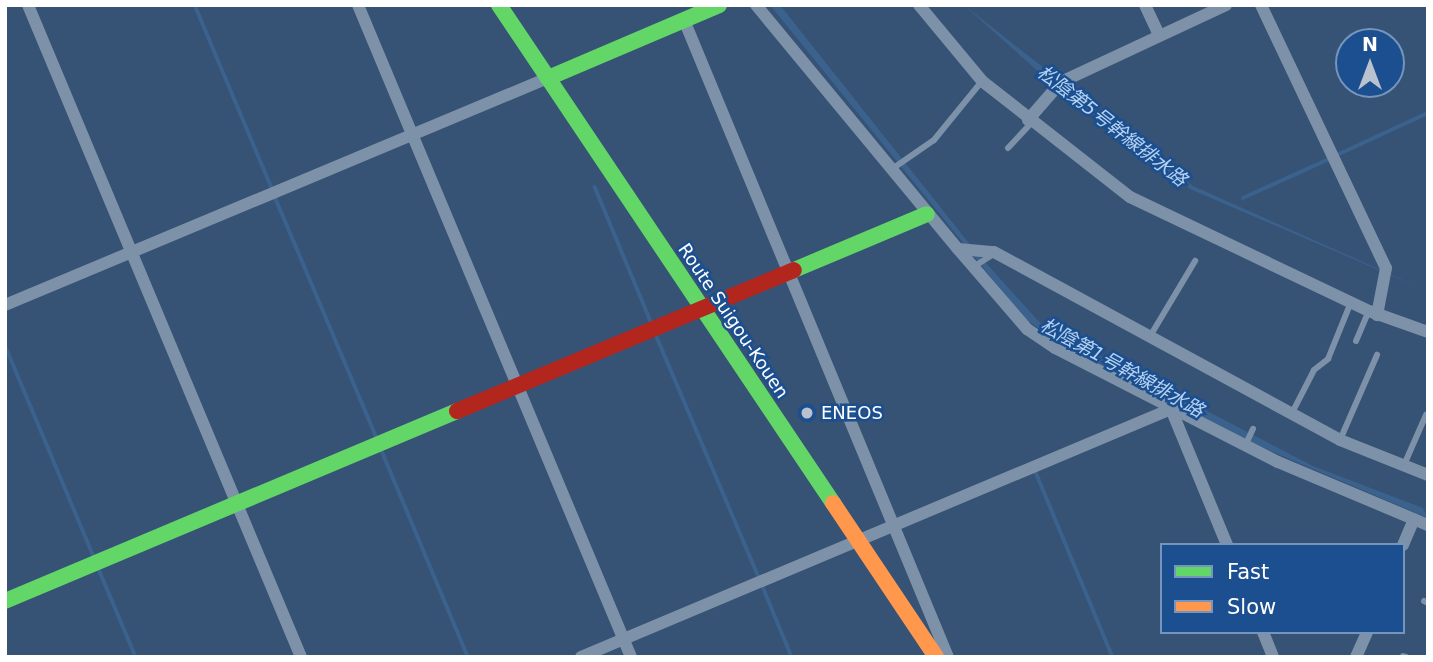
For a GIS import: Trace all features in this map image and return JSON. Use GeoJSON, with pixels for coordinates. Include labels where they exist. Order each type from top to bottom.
{"type":"FeatureCollection","features":[{"type":"Feature","properties":{"kind":"street"},"geometry":{"type":"LineString","coordinates":[[28,5],[301,657]]}},
{"type":"Feature","properties":{"kind":"street"},"geometry":{"type":"LineString","coordinates":[[358,5],[631,657]]}},
{"type":"Feature","properties":{"kind":"street","name":"Route Suigou-Kouen"},"geometry":{"type":"LineString","coordinates":[[499,5],[936,657]]}},
{"type":"Feature","properties":{"kind":"street"},"geometry":{"type":"LineString","coordinates":[[5,305],[719,5]]}},
{"type":"Feature","properties":{"kind":"street"},"geometry":{"type":"LineString","coordinates":[[756,5],[894,167],[927,214],[1042,340],[1171,409],[1249,438],[1424,521],[1405,543]]}},
{"type":"Feature","properties":{"kind":"street"},"geometry":{"type":"LineString","coordinates":[[919,5],[982,81],[1029,122],[1130,197],[1373,313],[1428,332]]}},
{"type":"Feature","properties":{"kind":"street"},"geometry":{"type":"LineString","coordinates":[[1145,5],[1159,35]]}},
{"type":"Feature","properties":{"kind":"street"},"geometry":{"type":"LineString","coordinates":[[1029,122],[1061,82],[1226,5]]}},
{"type":"Feature","properties":{"kind":"street"},"geometry":{"type":"LineString","coordinates":[[1261,5],[1383,275],[1373,313]]}},
{"type":"Feature","properties":{"kind":"street"},"geometry":{"type":"LineString","coordinates":[[684,20],[897,524],[947,657]]}},
{"type":"Feature","properties":{"kind":"street"},"geometry":{"type":"LineString","coordinates":[[5,601],[927,214]]}},
{"type":"Feature","properties":{"kind":"street"},"geometry":{"type":"LineString","coordinates":[[959,249],[987,253],[1340,440],[1428,474]]}},
{"type":"Feature","properties":{"kind":"street"},"geometry":{"type":"LineString","coordinates":[[582,657],[1171,409]]}},
{"type":"Feature","properties":{"kind":"street"},"geometry":{"type":"LineString","coordinates":[[1171,409],[1226,543]]}},
{"type":"Feature","properties":{"kind":"street"},"geometry":{"type":"LineString","coordinates":[[1264,634],[1273,657]]}},
{"type":"Feature","properties":{"kind":"street"},"geometry":{"type":"LineString","coordinates":[[1356,657],[1366,634]]}},
{"type":"Feature","properties":{"kind":"lane"},"geometry":{"type":"LineString","coordinates":[[894,167],[934,140],[982,81]]}},
{"type":"Feature","properties":{"kind":"lane"},"geometry":{"type":"LineString","coordinates":[[1008,148],[1029,122]]}},
{"type":"Feature","properties":{"kind":"lane"},"geometry":{"type":"LineString","coordinates":[[974,266],[987,253]]}},
{"type":"Feature","properties":{"kind":"lane"},"geometry":{"type":"LineString","coordinates":[[1149,338],[1195,261]]}},
{"type":"Feature","properties":{"kind":"lane"},"geometry":{"type":"LineString","coordinates":[[1291,415],[1314,370],[1328,359],[1351,302]]}},
{"type":"Feature","properties":{"kind":"lane"},"geometry":{"type":"LineString","coordinates":[[1356,341],[1373,313]]}},
{"type":"Feature","properties":{"kind":"lane"},"geometry":{"type":"LineString","coordinates":[[1340,440],[1377,355]]}},
{"type":"Feature","properties":{"kind":"lane"},"geometry":{"type":"LineString","coordinates":[[1404,465],[1426,415]]}},
{"type":"Feature","properties":{"kind":"water","name":"松陰第1号幹線排水路"},"geometry":{"type":"Polygon","coordinates":[[[770,5],[780,5],[976,252],[1043,326],[1313,466],[1423,508],[1428,518],[1252,443],[1058,342],[1024,318],[770,5]]]}},
{"type":"Feature","properties":{"kind":"water","name":"松陰第5号幹線排水路"},"geometry":{"type":"Polygon","coordinates":[[[964,5],[1193,186],[1428,291],[1190,189],[1052,84],[964,5]]]}},
{"type":"Feature","properties":{"kind":"waterway"},"geometry":{"type":"LineString","coordinates":[[195,5],[272,188]]}},
{"type":"Feature","properties":{"kind":"waterway"},"geometry":{"type":"LineString","coordinates":[[1337,155],[1428,113]]}},
{"type":"Feature","properties":{"kind":"waterway"},"geometry":{"type":"LineString","coordinates":[[1243,198],[1327,160]]}},
{"type":"Feature","properties":{"kind":"waterway"},"geometry":{"type":"LineString","coordinates":[[595,187],[652,324]]}},
{"type":"Feature","properties":{"kind":"waterway"},"geometry":{"type":"LineString","coordinates":[[276,199],[377,438]]}},
{"type":"Feature","properties":{"kind":"waterway"},"geometry":{"type":"LineString","coordinates":[[657,337],[758,575]]}},
{"type":"Feature","properties":{"kind":"waterway"},"geometry":{"type":"LineString","coordinates":[[5,345],[94,557]]}},
{"type":"Feature","properties":{"kind":"waterway"},"geometry":{"type":"LineString","coordinates":[[382,451],[468,657]]}},
{"type":"Feature","properties":{"kind":"waterway"},"geometry":{"type":"LineString","coordinates":[[1035,470],[1113,657]]}},
{"type":"Feature","properties":{"kind":"waterway"},"geometry":{"type":"LineString","coordinates":[[98,567],[136,657]]}},
{"type":"Feature","properties":{"kind":"waterway"},"geometry":{"type":"LineString","coordinates":[[763,587],[792,657]]}},
{"type":"Feature","properties":{"kind":"traffic: fast"},"geometry":{"type":"LineString","coordinates":[[499,5],[833,503]]}},
{"type":"Feature","properties":{"kind":"traffic: fast"},"geometry":{"type":"LineString","coordinates":[[548,78],[719,5]]}},
{"type":"Feature","properties":{"kind":"traffic: fast"},"geometry":{"type":"LineString","coordinates":[[794,270],[927,214]]}},
{"type":"Feature","properties":{"kind":"traffic: fast"},"geometry":{"type":"LineString","coordinates":[[5,601],[457,411]]}},
{"type":"Feature","properties":{"kind":"traffic: slow"},"geometry":{"type":"LineString","coordinates":[[833,503],[936,657]]}},
{"type":"Feature","properties":{"kind":"traffic: jam"},"geometry":{"type":"LineString","coordinates":[[457,411],[794,270]]}},
{"type":"Feature","properties":{"kind":"place","name":"ENEOS"},"geometry":{"type":"Point","coordinates":[807,413]}}]}
